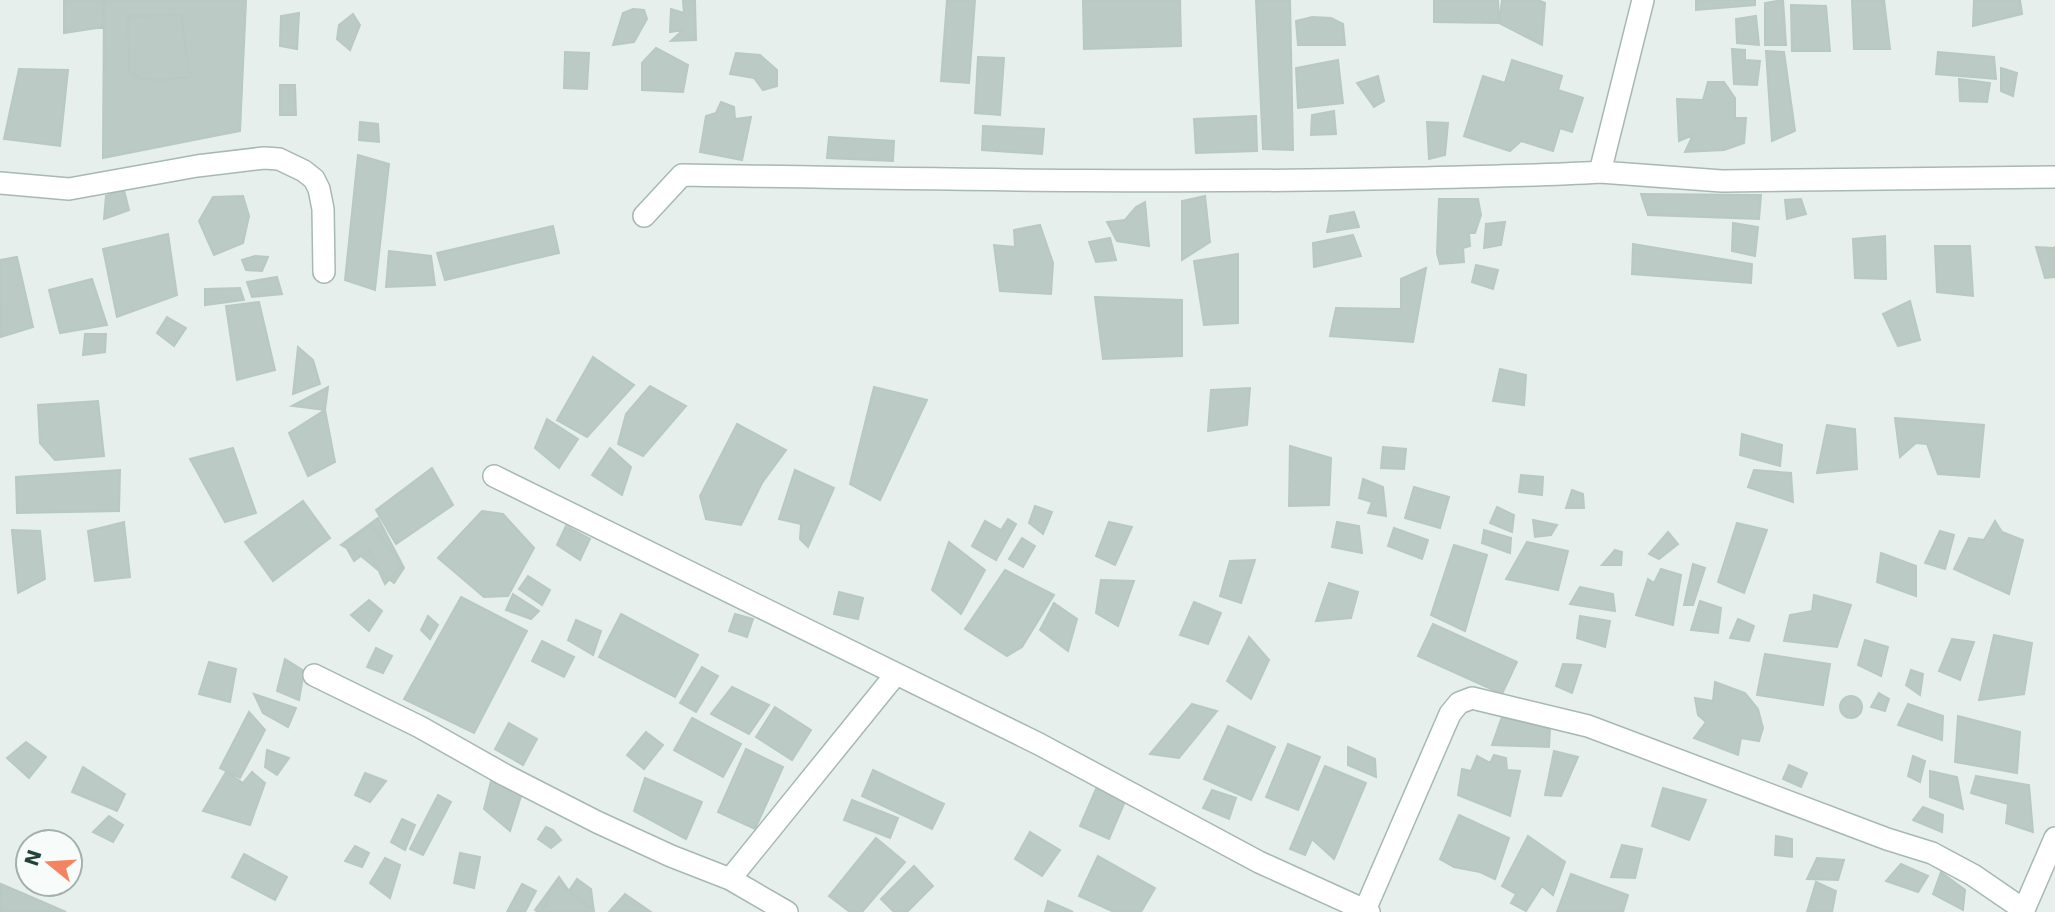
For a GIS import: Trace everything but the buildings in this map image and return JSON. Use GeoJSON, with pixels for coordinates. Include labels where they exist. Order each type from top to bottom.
{"type":"FeatureCollection","features":[{"type":"Feature","properties":{"kind":"street"},"geometry":{"type":"LineString","coordinates":[[1600,173],[1643,0]]}},
{"type":"Feature","properties":{"kind":"street"},"geometry":{"type":"LineString","coordinates":[[0,183],[68,189],[197,166],[264,158],[279,159],[304,171],[314,179],[319,190],[323,209],[324,272]]}},
{"type":"Feature","properties":{"kind":"street"},"geometry":{"type":"LineString","coordinates":[[644,216],[682,175],[1305,181],[1600,173],[1722,180],[2055,177]]}},
{"type":"Feature","properties":{"kind":"street"},"geometry":{"type":"LineString","coordinates":[[494,476],[1039,744],[1259,862],[1367,911],[1450,714],[1459,703],[1472,698],[1588,726],[1887,839],[1932,853],[1973,875],[2024,911],[2055,838]]}},
{"type":"Feature","properties":{"kind":"street"},"geometry":{"type":"LineString","coordinates":[[730,879],[896,674]]}},
{"type":"Feature","properties":{"kind":"street"},"geometry":{"type":"LineString","coordinates":[[314,675],[420,727],[597,822],[671,856],[730,879],[787,912]]}}]}
